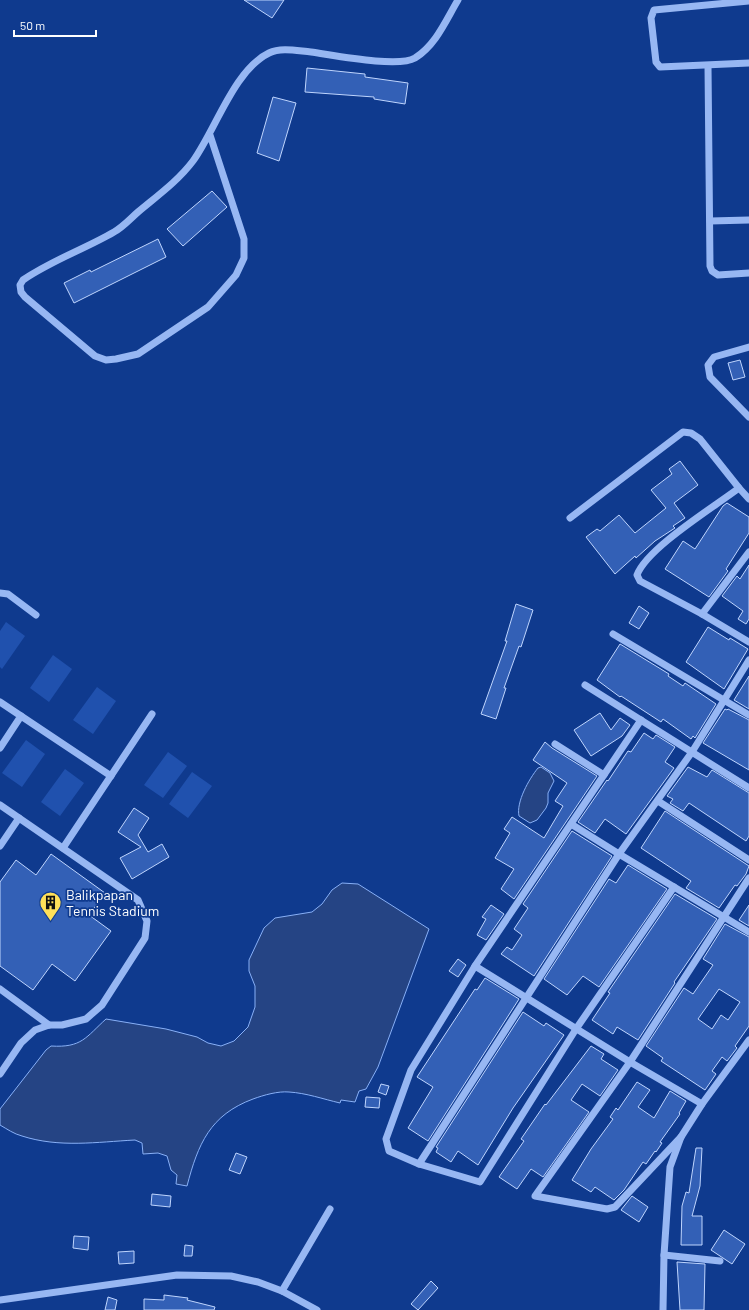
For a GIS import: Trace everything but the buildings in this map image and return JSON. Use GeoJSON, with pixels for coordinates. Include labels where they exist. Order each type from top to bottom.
{"type":"FeatureCollection","features":[{"type":"Feature","properties":{"kind":"street"},"geometry":{"type":"LineString","coordinates":[[210,135],[244,238],[244,258],[236,275],[208,308],[138,354],[106,360],[95,356],[25,297],[21,292],[20,285],[24,280],[30,275],[116,231],[169,186],[192,161],[210,135],[247,69],[270,52],[288,50],[387,62],[404,62],[415,58],[435,39],[458,0]]}},
{"type":"Feature","properties":{"kind":"street"},"geometry":{"type":"LineString","coordinates":[[749,1],[718,2],[654,10],[652,15],[657,65],[664,68],[749,63]]}},
{"type":"Feature","properties":{"kind":"street"},"geometry":{"type":"LineString","coordinates":[[708,66],[710,266],[712,271],[718,275],[749,273]]}},
{"type":"Feature","properties":{"kind":"street"},"geometry":{"type":"LineString","coordinates":[[710,221],[749,220]]}},
{"type":"Feature","properties":{"kind":"street"},"geometry":{"type":"LineString","coordinates":[[749,347],[714,357],[708,365],[710,377],[746,410],[749,417]]}},
{"type":"Feature","properties":{"kind":"street"},"geometry":{"type":"LineString","coordinates":[[570,518],[683,432],[691,433],[700,439],[749,499]]}},
{"type":"Feature","properties":{"kind":"street"},"geometry":{"type":"LineString","coordinates":[[739,488],[653,551],[640,567],[638,575],[640,580],[749,642]]}},
{"type":"Feature","properties":{"kind":"street"},"geometry":{"type":"LineString","coordinates":[[702,614],[749,552]]}},
{"type":"Feature","properties":{"kind":"street"},"geometry":{"type":"LineString","coordinates":[[0,593],[8,594],[36,615]]}},
{"type":"Feature","properties":{"kind":"street"},"geometry":{"type":"LineString","coordinates":[[613,634],[749,715]]}},
{"type":"Feature","properties":{"kind":"street"},"geometry":{"type":"LineString","coordinates":[[419,1164],[528,998],[619,854],[692,752],[749,660]]}},
{"type":"Feature","properties":{"kind":"street"},"geometry":{"type":"LineString","coordinates":[[585,685],[749,788]]}},
{"type":"Feature","properties":{"kind":"street"},"geometry":{"type":"LineString","coordinates":[[0,702],[111,776]]}},
{"type":"Feature","properties":{"kind":"street"},"geometry":{"type":"LineString","coordinates":[[63,848],[152,714]]}},
{"type":"Feature","properties":{"kind":"street"},"geometry":{"type":"LineString","coordinates":[[0,748],[21,716]]}},
{"type":"Feature","properties":{"kind":"street"},"geometry":{"type":"LineString","coordinates":[[641,720],[475,966],[411,1070],[386,1139],[389,1151],[392,1154],[419,1164],[480,1182],[576,1029],[674,887]]}},
{"type":"Feature","properties":{"kind":"street"},"geometry":{"type":"LineString","coordinates":[[555,744],[604,774]]}},
{"type":"Feature","properties":{"kind":"street"},"geometry":{"type":"LineString","coordinates":[[658,801],[749,860]]}},
{"type":"Feature","properties":{"kind":"street"},"geometry":{"type":"LineString","coordinates":[[0,805],[138,900],[147,921],[145,938],[102,1005],[86,1019],[62,1025],[48,1025],[35,1030],[26,1037],[0,1074]]}},
{"type":"Feature","properties":{"kind":"street"},"geometry":{"type":"LineString","coordinates":[[0,846],[19,818]]}},
{"type":"Feature","properties":{"kind":"street"},"geometry":{"type":"LineString","coordinates":[[571,824],[674,887],[725,916],[749,932]]}},
{"type":"Feature","properties":{"kind":"street"},"geometry":{"type":"LineString","coordinates":[[749,878],[630,1062],[535,1196],[607,1209],[615,1207],[681,1137],[702,1104],[749,1040]]}},
{"type":"Feature","properties":{"kind":"street"},"geometry":{"type":"LineString","coordinates":[[475,966],[630,1062],[702,1104]]}},
{"type":"Feature","properties":{"kind":"street"},"geometry":{"type":"LineString","coordinates":[[0,989],[48,1025]]}},
{"type":"Feature","properties":{"kind":"street"},"geometry":{"type":"LineString","coordinates":[[663,1310],[664,1255],[670,1167],[681,1137]]}},
{"type":"Feature","properties":{"kind":"street"},"geometry":{"type":"LineString","coordinates":[[282,1291],[330,1209]]}},
{"type":"Feature","properties":{"kind":"street"},"geometry":{"type":"LineString","coordinates":[[664,1255],[720,1261]]}},
{"type":"Feature","properties":{"kind":"street"},"geometry":{"type":"LineString","coordinates":[[0,1300],[177,1275],[231,1276],[258,1282],[282,1291],[316,1310]]}},
{"type":"Feature","properties":{"kind":"shaded area"},"geometry":{"type":"Polygon","coordinates":[[[6,622],[25,636],[2,669],[0,667],[0,631],[6,622]]]}},
{"type":"Feature","properties":{"kind":"shaded area"},"geometry":{"type":"Polygon","coordinates":[[[53,655],[72,669],[49,702],[30,688],[53,655]]]}},
{"type":"Feature","properties":{"kind":"shaded area"},"geometry":{"type":"Polygon","coordinates":[[[97,687],[116,701],[93,734],[73,720],[97,687]]]}},
{"type":"Feature","properties":{"kind":"shaded area"},"geometry":{"type":"Polygon","coordinates":[[[26,740],[45,754],[22,787],[2,773],[26,740]]]}},
{"type":"Feature","properties":{"kind":"shaded area"},"geometry":{"type":"Polygon","coordinates":[[[168,752],[187,766],[163,798],[144,785],[168,752]]]}},
{"type":"Feature","properties":{"kind":"shaded area"},"geometry":{"type":"Polygon","coordinates":[[[541,767],[550,773],[554,781],[548,793],[548,803],[546,808],[537,820],[530,823],[519,816],[519,804],[531,778],[538,768],[541,767]]]}},
{"type":"Feature","properties":{"kind":"shaded area"},"geometry":{"type":"Polygon","coordinates":[[[65,769],[84,783],[60,816],[41,802],[65,769]]]}},
{"type":"Feature","properties":{"kind":"shaded area"},"geometry":{"type":"Polygon","coordinates":[[[192,772],[212,786],[188,818],[169,804],[192,772]]]}},
{"type":"Feature","properties":{"kind":"shaded area"},"geometry":{"type":"Polygon","coordinates":[[[342,883],[358,884],[429,929],[378,1067],[366,1089],[359,1091],[355,1102],[341,1100],[340,1103],[314,1096],[285,1092],[262,1096],[238,1106],[226,1113],[216,1122],[208,1133],[201,1144],[187,1186],[176,1184],[177,1175],[171,1170],[167,1156],[158,1153],[143,1154],[142,1143],[135,1140],[92,1143],[50,1142],[19,1135],[0,1125],[0,1109],[46,1050],[51,1046],[70,1045],[83,1040],[106,1019],[166,1029],[197,1037],[208,1043],[221,1046],[234,1041],[248,1027],[255,1007],[255,986],[249,971],[249,960],[264,928],[275,918],[312,912],[322,904],[332,890],[342,883]]]}},
{"type":"Feature","properties":{"kind":"place","name":"Balikpapan Tennis Stadium"},"geometry":{"type":"Point","coordinates":[50,922]}}]}
